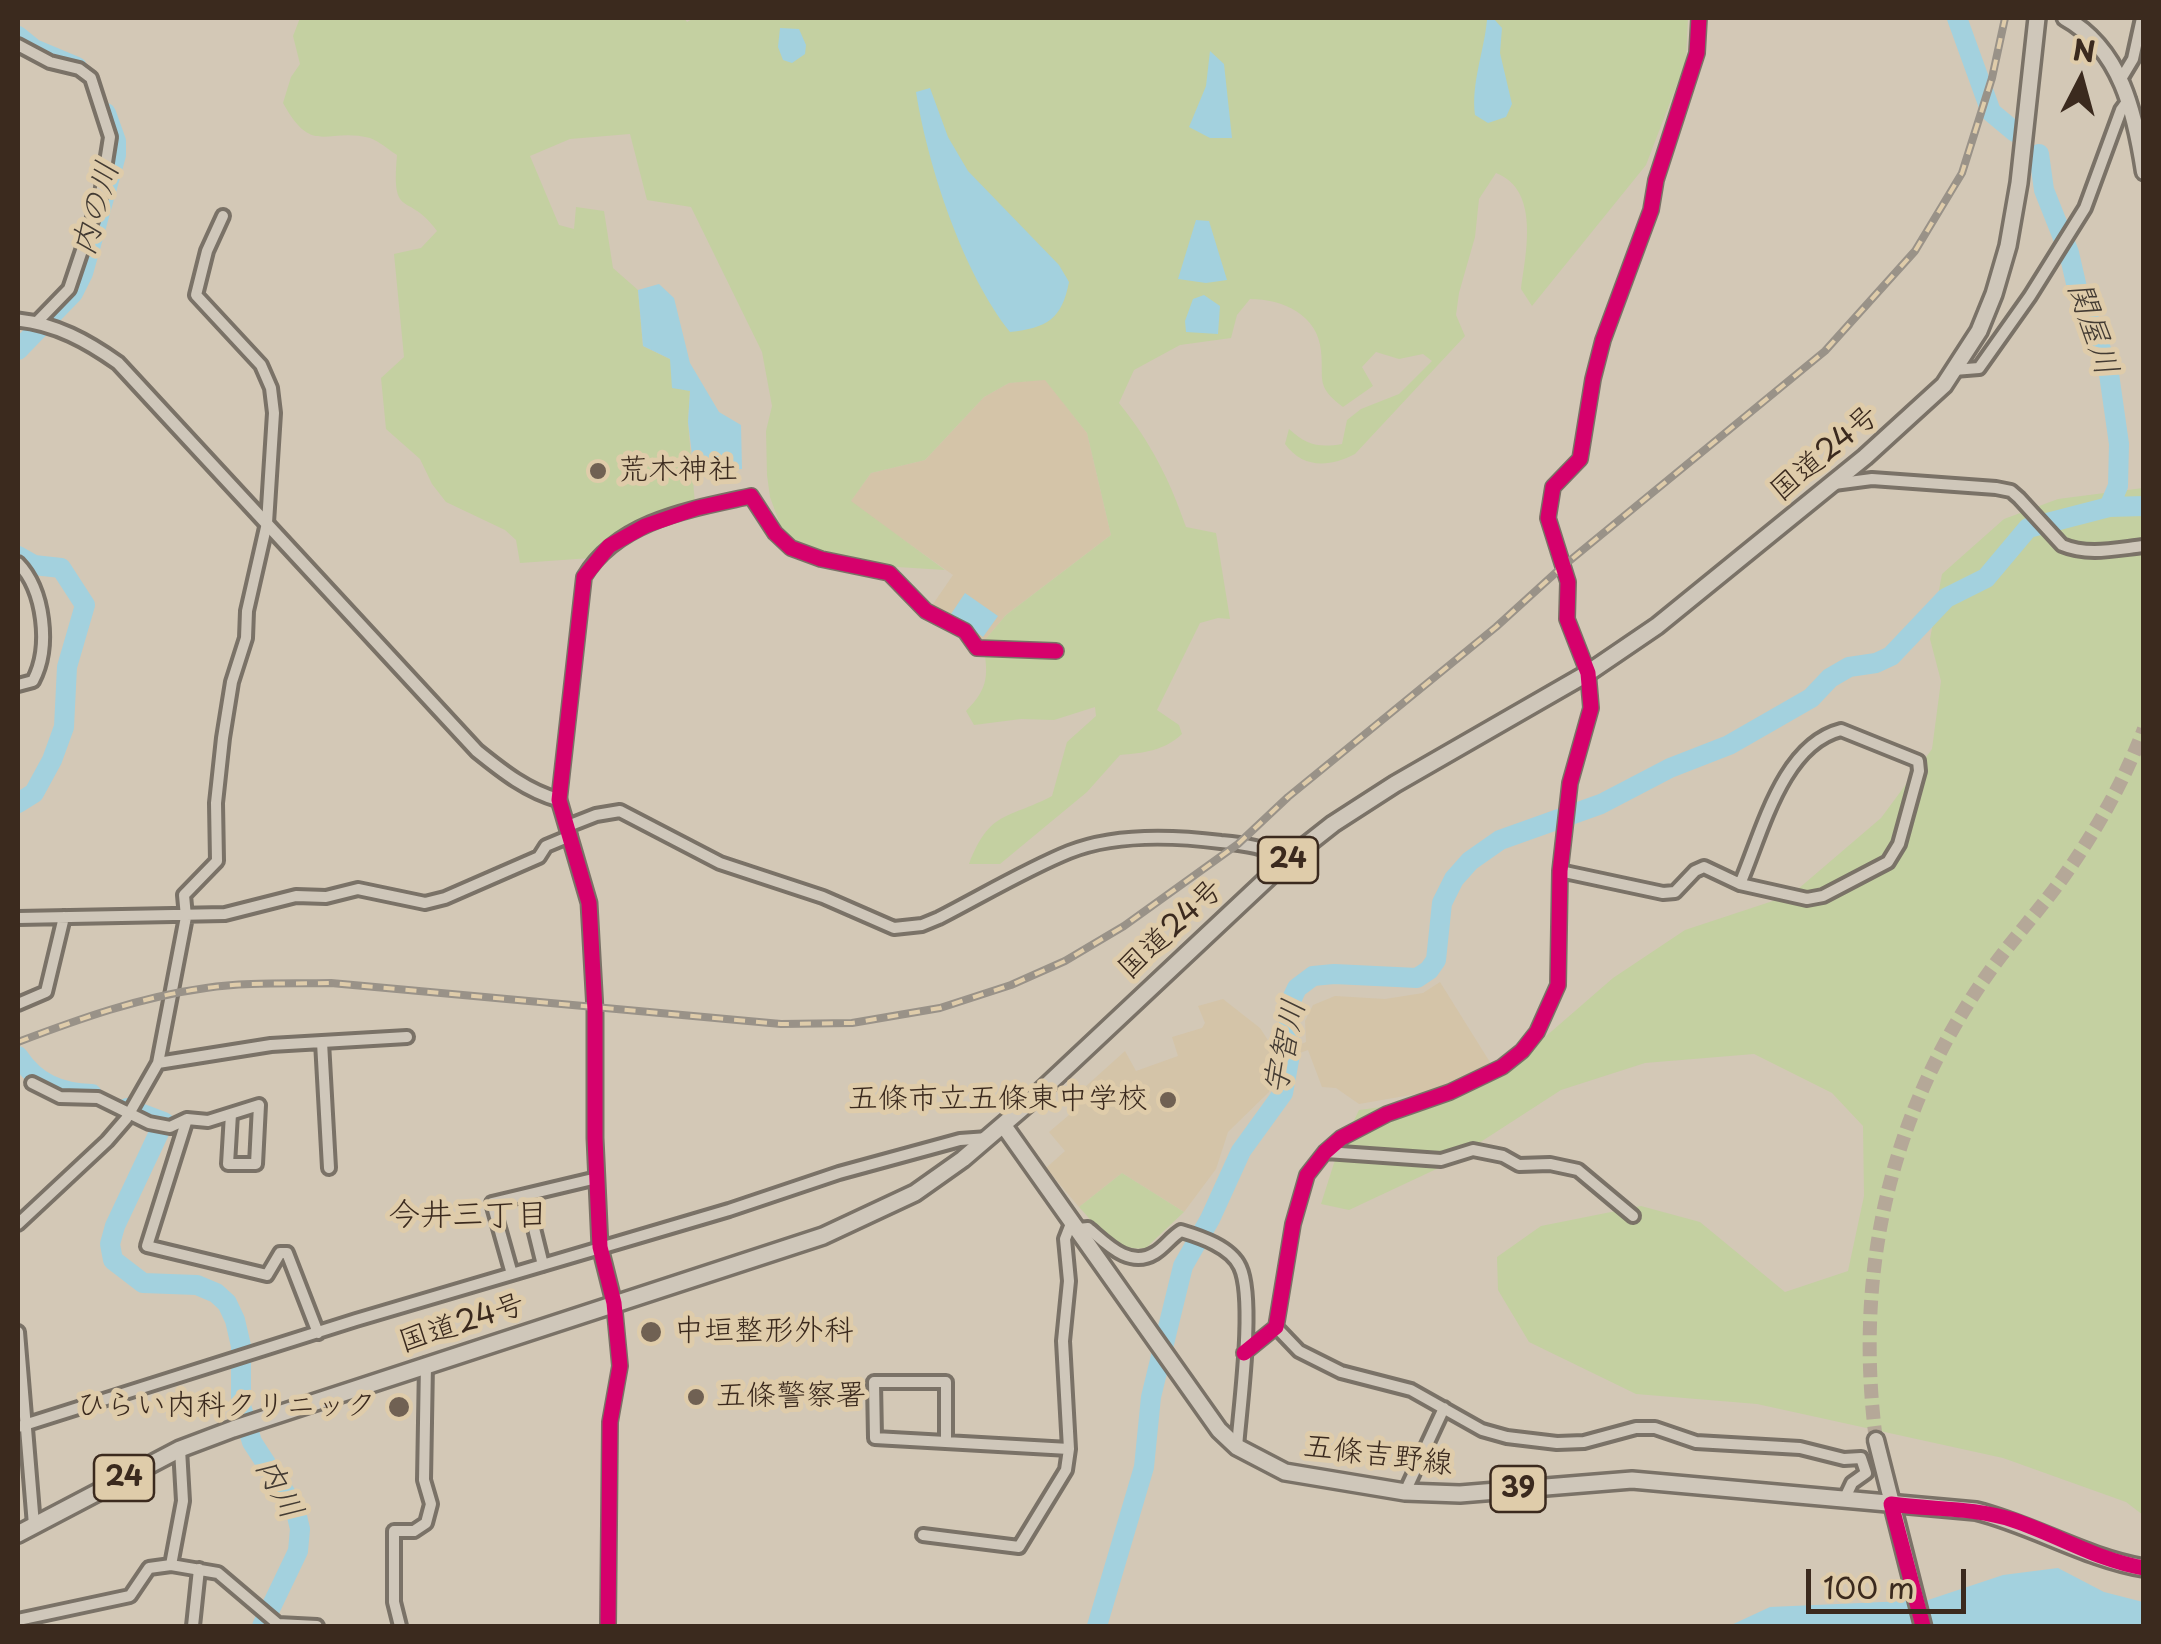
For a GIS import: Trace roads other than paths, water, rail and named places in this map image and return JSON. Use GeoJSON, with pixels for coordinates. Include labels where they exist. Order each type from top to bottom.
{"type":"FeatureCollection","features":[{"type":"Feature","properties":{"kind":"main road","name":"国道24号"},"geometry":{"type":"LineString","coordinates":[[18,1534],[180,1448],[823,1236],[915,1194],[1004,1126],[1286,862],[1333,824],[1588,673],[1657,626],[1902,426],[1954,370],[1979,331],[1994,294],[2008,246],[2019,183],[2037,18]]}},
{"type":"Feature","properties":{"kind":"main road"},"geometry":{"type":"LineString","coordinates":[[2065,18],[2101,48],[2121,79],[2144,172]]}},
{"type":"Feature","properties":{"kind":"main road","name":"五條吉野線"},"geometry":{"type":"LineString","coordinates":[[1004,1126],[1219,1430],[1237,1447],[1285,1472],[1405,1492],[1460,1494],[1632,1480],[1976,1511],[2014,1520],[2094,1554],[2144,1568]]}},
{"type":"Feature","properties":{"kind":"main road"},"geometry":{"type":"LineString","coordinates":[[1876,1440],[1923,1626]]}},
{"type":"Feature","properties":{"kind":"street"},"geometry":{"type":"LineString","coordinates":[[1244,1353],[1276,1328],[1293,1224],[1308,1175],[1325,1152],[1342,1138],[1387,1114],[1450,1092],[1502,1067],[1538,1032],[1558,986],[1560,871],[1570,783],[1592,708],[1588,673],[1567,619],[1568,582],[1548,518],[1553,487],[1580,459],[1596,366],[1651,210],[1656,180],[1697,54],[1699,18]]}},
{"type":"Feature","properties":{"kind":"street"},"geometry":{"type":"LineString","coordinates":[[2121,79],[2133,59],[2142,18]]}},
{"type":"Feature","properties":{"kind":"street"},"geometry":{"type":"LineString","coordinates":[[18,45],[50,62],[80,69],[91,78],[110,137],[101,194],[79,264],[69,289],[37,322]]}},
{"type":"Feature","properties":{"kind":"street"},"geometry":{"type":"LineString","coordinates":[[1954,370],[1980,368],[2030,296],[2086,208],[2121,110],[2129,99]]}},
{"type":"Feature","properties":{"kind":"street"},"geometry":{"type":"LineString","coordinates":[[18,1224],[76,1174],[129,1114],[158,1063],[186,917],[184,895],[216,862],[216,802],[223,738],[232,682],[246,638],[246,611],[267,524],[274,414],[268,376],[196,295],[207,251],[223,216]]}},
{"type":"Feature","properties":{"kind":"street"},"geometry":{"type":"LineString","coordinates":[[18,320],[37,322],[87,341],[118,363],[477,751],[506,775],[539,794],[559,800]]}},
{"type":"Feature","properties":{"kind":"street"},"geometry":{"type":"LineString","coordinates":[[1832,484],[1872,479],[1996,488],[2011,491],[2062,544],[2090,551],[2144,546]]}},
{"type":"Feature","properties":{"kind":"street"},"geometry":{"type":"LineString","coordinates":[[608,1626],[610,1422],[620,1366],[614,1303],[600,1247],[595,1010],[588,903],[559,800],[584,577],[592,563],[626,535],[697,508],[751,496],[775,534],[791,548],[889,573],[926,611],[965,631],[976,648],[1056,651]]}},
{"type":"Feature","properties":{"kind":"street"},"geometry":{"type":"LineString","coordinates":[[18,563],[31,576],[36,589],[42,655],[33,681],[18,684]]}},
{"type":"Feature","properties":{"kind":"street"},"geometry":{"type":"LineString","coordinates":[[1560,871],[1662,893],[1676,892],[1695,871],[1704,867],[1740,884],[1806,899],[1823,896],[1888,862],[1899,844],[1919,771],[1918,761],[1841,730],[1828,733],[1801,752],[1788,772],[1740,884]]}},
{"type":"Feature","properties":{"kind":"street"},"geometry":{"type":"LineString","coordinates":[[18,918],[225,914],[296,896],[326,897],[358,888],[388,898],[425,902],[539,857],[546,846],[596,815],[620,811],[720,863],[823,896],[894,928],[922,925],[939,918],[1050,861],[1091,846],[1185,837],[1276,853],[1286,862]]}},
{"type":"Feature","properties":{"kind":"street"},"geometry":{"type":"LineString","coordinates":[[18,1004],[46,992],[64,917]]}},
{"type":"Feature","properties":{"kind":"street"},"geometry":{"type":"LineString","coordinates":[[158,1063],[271,1045],[406,1037]]}},
{"type":"Feature","properties":{"kind":"street"},"geometry":{"type":"LineString","coordinates":[[322,1042],[329,1168]]}},
{"type":"Feature","properties":{"kind":"street"},"geometry":{"type":"LineString","coordinates":[[32,1083],[60,1097],[98,1098],[149,1123],[170,1127],[187,1120],[208,1122],[231,1114],[259,1106],[256,1164],[228,1164],[231,1114]]}},
{"type":"Feature","properties":{"kind":"street"},"geometry":{"type":"LineString","coordinates":[[187,1120],[147,1246],[267,1275],[280,1252],[288,1253],[318,1332]]}},
{"type":"Feature","properties":{"kind":"street"},"geometry":{"type":"LineString","coordinates":[[21,1426],[318,1332],[729,1210],[838,1173],[960,1140],[989,1138]]}},
{"type":"Feature","properties":{"kind":"street"},"geometry":{"type":"LineString","coordinates":[[1325,1152],[1440,1160],[1473,1150],[1503,1156],[1519,1165],[1550,1164],[1578,1170],[1633,1216]]}},
{"type":"Feature","properties":{"kind":"street"},"geometry":{"type":"LineString","coordinates":[[512,1274],[492,1203],[596,1178]]}},
{"type":"Feature","properties":{"kind":"street"},"geometry":{"type":"LineString","coordinates":[[526,1196],[543,1265]]}},
{"type":"Feature","properties":{"kind":"street"},"geometry":{"type":"LineString","coordinates":[[922,1535],[1019,1546],[1062,1479],[1069,1449],[1063,1341],[1068,1281],[1064,1239],[1075,1225],[1088,1228],[1126,1257],[1154,1254],[1182,1231],[1210,1240],[1240,1264],[1245,1289],[1244,1353],[1237,1447]]}},
{"type":"Feature","properties":{"kind":"street"},"geometry":{"type":"LineString","coordinates":[[1276,1328],[1299,1351],[1327,1365],[1411,1390],[1482,1430],[1507,1437],[1584,1442],[1636,1428],[1655,1428],[1696,1442],[1800,1448],[1844,1459],[1860,1458],[1866,1473],[1852,1483],[1844,1500]]}},
{"type":"Feature","properties":{"kind":"street"},"geometry":{"type":"LineString","coordinates":[[18,1332],[21,1426],[34,1525]]}},
{"type":"Feature","properties":{"kind":"street"},"geometry":{"type":"LineString","coordinates":[[400,1626],[394,1602],[394,1531],[414,1531],[426,1523],[431,1504],[424,1480],[426,1364]]}},
{"type":"Feature","properties":{"kind":"street"},"geometry":{"type":"LineString","coordinates":[[946,1442],[946,1382],[874,1382],[874,1438],[1069,1449]]}},
{"type":"Feature","properties":{"kind":"street"},"geometry":{"type":"LineString","coordinates":[[1405,1492],[1444,1408]]}},
{"type":"Feature","properties":{"kind":"street"},"geometry":{"type":"LineString","coordinates":[[171,1564],[182,1502],[180,1448]]}},
{"type":"Feature","properties":{"kind":"street"},"geometry":{"type":"LineString","coordinates":[[18,1620],[130,1596],[150,1568],[171,1564],[218,1574],[278,1624],[317,1626]]}},
{"type":"Feature","properties":{"kind":"street"},"geometry":{"type":"LineString","coordinates":[[193,1626],[199,1569]]}},
{"type":"Feature","properties":{"kind":"water"},"geometry":{"type":"Polygon","coordinates":[[[1494,19],[1502,28],[1500,53],[1512,104],[1506,117],[1488,123],[1475,115],[1475,91],[1487,20],[1494,19]]]}},
{"type":"Feature","properties":{"kind":"water"},"geometry":{"type":"Polygon","coordinates":[[[780,28],[799,29],[806,45],[805,54],[792,63],[783,60],[778,47],[780,28]]]}},
{"type":"Feature","properties":{"kind":"water"},"geometry":{"type":"Polygon","coordinates":[[[1210,51],[1224,64],[1232,138],[1210,138],[1189,127],[1206,86],[1210,51]]]}},
{"type":"Feature","properties":{"kind":"water"},"geometry":{"type":"Polygon","coordinates":[[[930,88],[948,137],[968,171],[1059,265],[1069,282],[1062,305],[1043,324],[1010,332],[977,280],[950,218],[929,153],[916,92],[930,88]]]}},
{"type":"Feature","properties":{"kind":"water"},"geometry":{"type":"Polygon","coordinates":[[[1196,220],[1209,221],[1227,280],[1206,283],[1178,279],[1196,220]]]}},
{"type":"Feature","properties":{"kind":"water"},"geometry":{"type":"Polygon","coordinates":[[[659,284],[674,298],[690,363],[719,412],[741,425],[742,469],[694,471],[688,422],[690,391],[672,388],[670,359],[643,346],[638,290],[659,284]]]}},
{"type":"Feature","properties":{"kind":"water"},"geometry":{"type":"Polygon","coordinates":[[[1204,295],[1220,306],[1218,334],[1186,332],[1185,321],[1193,299],[1204,295]]]}},
{"type":"Feature","properties":{"kind":"water"},"geometry":{"type":"Polygon","coordinates":[[[965,593],[998,616],[983,637],[951,614],[965,593]]]}},
{"type":"Feature","properties":{"kind":"water"},"geometry":{"type":"Polygon","coordinates":[[[2058,1568],[2104,1592],[2143,1602],[2143,1626],[1729,1626],[1770,1607],[1928,1600],[2003,1575],[2058,1568]]]}},
{"type":"Feature","properties":{"kind":"waterway","name":"関屋川"},"geometry":{"type":"LineString","coordinates":[[1957,18],[1991,112],[2015,132]]}},
{"type":"Feature","properties":{"kind":"waterway","name":"内の川"},"geometry":{"type":"LineString","coordinates":[[18,36],[34,49],[77,67]]}},
{"type":"Feature","properties":{"kind":"waterway","name":"内の川"},"geometry":{"type":"LineString","coordinates":[[18,350],[73,293],[83,273],[116,155],[116,141],[106,113]]}},
{"type":"Feature","properties":{"kind":"waterway","name":"関屋川"},"geometry":{"type":"LineString","coordinates":[[2039,154],[2044,190],[2108,367],[2119,444],[2118,486],[2109,507]]}},
{"type":"Feature","properties":{"kind":"waterway","name":"宇智川"},"geometry":{"type":"LineString","coordinates":[[1097,1626],[1144,1467],[1151,1397],[1183,1266],[1241,1151],[1283,1093],[1290,1055],[1289,1005],[1297,988],[1313,976],[1334,974],[1417,978],[1436,960],[1442,903],[1454,879],[1470,861],[1500,840],[1601,804],[1670,768],[1729,745],[1811,698],[1830,678],[1849,667],[1891,656],[1946,598],[1986,578],[2028,528],[2109,507],[2144,506]]}},
{"type":"Feature","properties":{"kind":"waterway","name":"内の川"},"geometry":{"type":"LineString","coordinates":[[18,556],[34,565],[61,568],[85,605],[67,667],[64,727],[34,793],[18,803]]}},
{"type":"Feature","properties":{"kind":"waterway","name":"内の川"},"geometry":{"type":"LineString","coordinates":[[18,1056],[49,1085],[92,1094]]}},
{"type":"Feature","properties":{"kind":"waterway","name":"内の川"},"geometry":{"type":"LineString","coordinates":[[127,1108],[164,1122],[115,1226],[110,1244],[113,1260],[143,1283],[197,1285],[227,1303],[241,1346],[241,1406],[252,1442],[295,1508],[300,1529],[298,1551],[262,1626]]}},
{"type":"Feature","properties":{"kind":"tunnel"},"geometry":{"type":"LineString","coordinates":[[1876,1440],[1870,1378],[1870,1317],[1876,1257],[1886,1198],[1924,1085],[1985,978],[2080,853],[2120,783],[2144,729]]}},
{"type":"Feature","properties":{"kind":"railway"},"geometry":{"type":"LineString","coordinates":[[18,1042],[157,997],[221,986],[268,984],[331,983],[781,1024],[852,1023],[940,1008],[1011,985],[1065,961],[1124,926],[1238,844],[1288,797],[1825,351],[1915,251],[1962,173],[1992,78],[2005,18]]}},
{"type":"Feature","properties":{"kind":"place","name":"荒木神社"},"geometry":{"type":"Point","coordinates":[598,471]}},
{"type":"Feature","properties":{"kind":"place","name":"五條市立五條東中学校"},"geometry":{"type":"Point","coordinates":[1168,1100]}},
{"type":"Feature","properties":{"kind":"place","name":"中垣整形外科"},"geometry":{"type":"Point","coordinates":[651,1332]}},
{"type":"Feature","properties":{"kind":"place","name":"五條警察署"},"geometry":{"type":"Point","coordinates":[696,1397]}},
{"type":"Feature","properties":{"kind":"place","name":"ひらい内科クリニック"},"geometry":{"type":"Point","coordinates":[399,1407]}},
{"type":"Feature","properties":{"kind":"district","name":"今井三丁目"},"geometry":{"type":"Point","coordinates":[468,1216]}},
{"type":"Feature","properties":{"kind":"water label","name":"内川"},"geometry":{"type":"Point","coordinates":[278,1489]}}]}
